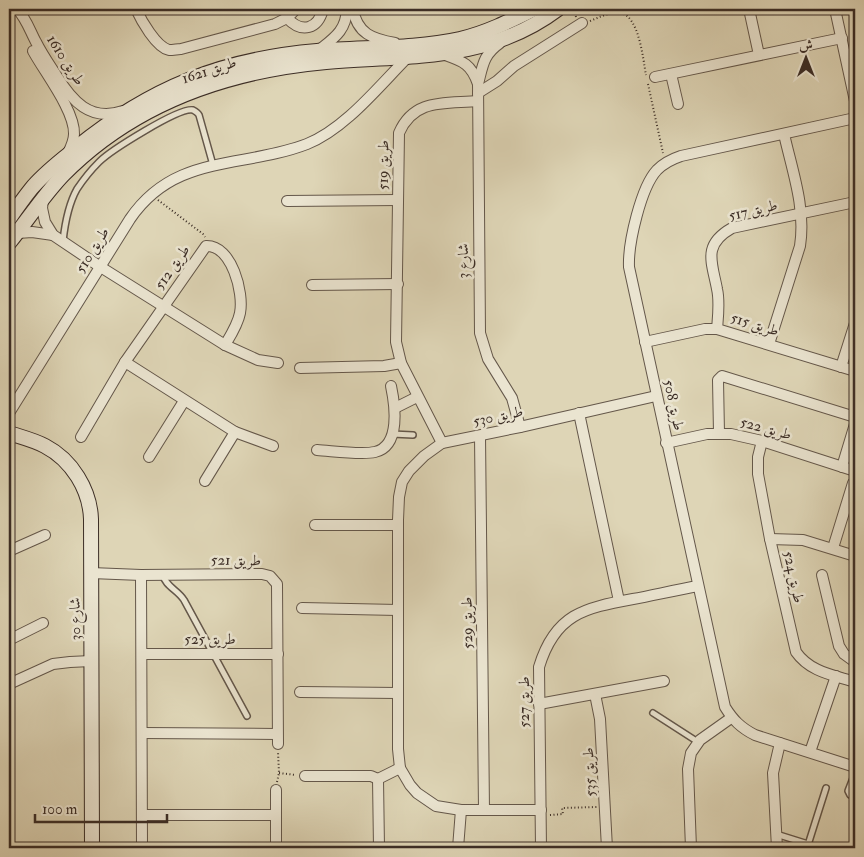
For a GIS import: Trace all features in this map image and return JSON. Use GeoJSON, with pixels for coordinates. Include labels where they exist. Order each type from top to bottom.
{"type":"FeatureCollection","features":[{"type":"Feature","properties":{"kind":"street"},"geometry":{"type":"LineString","coordinates":[[9,10],[17,9]]}},
{"type":"Feature","properties":{"kind":"street","name":"طريق 1610"},"geometry":{"type":"LineString","coordinates":[[17,9],[24,17],[58,86],[72,122],[74,134],[66,157]]}},
{"type":"Feature","properties":{"kind":"street"},"geometry":{"type":"LineString","coordinates":[[136,9],[147,30],[159,44],[168,50],[275,24],[287,18],[296,9]]}},
{"type":"Feature","properties":{"kind":"street"},"geometry":{"type":"LineString","coordinates":[[287,18],[298,27],[305,28],[317,23],[323,9]]}},
{"type":"Feature","properties":{"kind":"street"},"geometry":{"type":"LineString","coordinates":[[318,51],[341,32],[347,19],[348,9]]}},
{"type":"Feature","properties":{"kind":"street"},"geometry":{"type":"LineString","coordinates":[[353,9],[354,18],[364,32],[374,39],[408,52]]}},
{"type":"Feature","properties":{"kind":"street","name":"طريق 1621"},"geometry":{"type":"LineString","coordinates":[[13,238],[64,175],[90,151],[132,120],[171,99],[237,76],[282,67],[408,52],[479,34],[534,9]]}},
{"type":"Feature","properties":{"kind":"street","name":"شارع 3"},"geometry":{"type":"LineString","coordinates":[[475,48],[527,29],[558,9]]}},
{"type":"Feature","properties":{"kind":"street"},"geometry":{"type":"LineString","coordinates":[[749,9],[759,56]]}},
{"type":"Feature","properties":{"kind":"street"},"geometry":{"type":"LineString","coordinates":[[835,9],[855,101]]}},
{"type":"Feature","properties":{"kind":"street"},"geometry":{"type":"LineString","coordinates":[[442,54],[464,62],[469,66],[473,71],[478,93],[497,81],[514,66],[582,23]]}},
{"type":"Feature","properties":{"kind":"street","name":"شارع 3"},"geometry":{"type":"LineString","coordinates":[[509,37],[491,50],[485,57],[478,93],[480,333],[488,358],[512,398],[520,427]]}},
{"type":"Feature","properties":{"kind":"street"},"geometry":{"type":"LineString","coordinates":[[655,77],[842,38]]}},
{"type":"Feature","properties":{"kind":"street","name":"طريق 1621"},"geometry":{"type":"LineString","coordinates":[[9,219],[32,188],[66,157],[107,124],[131,108],[204,73],[267,56],[318,51],[442,54],[475,48]]}},
{"type":"Feature","properties":{"kind":"street","name":"طريق 510"},"geometry":{"type":"LineString","coordinates":[[9,413],[99,266],[140,204],[151,194],[177,177],[213,164],[267,155],[307,144],[324,135],[342,123],[408,52]]}},
{"type":"Feature","properties":{"kind":"street"},"geometry":{"type":"LineString","coordinates":[[672,74],[678,104]]}},
{"type":"Feature","properties":{"kind":"street","name":"طريق 1610"},"geometry":{"type":"LineString","coordinates":[[58,86],[83,108],[91,111],[110,114],[131,108]]}},
{"type":"Feature","properties":{"kind":"street","name":"طريق 519"},"geometry":{"type":"LineString","coordinates":[[442,443],[401,363],[396,335],[399,133],[404,122],[412,112],[421,107],[478,93]]}},
{"type":"Feature","properties":{"kind":"street"},"geometry":{"type":"LineString","coordinates":[[666,163],[681,156],[855,118]]}},
{"type":"Feature","properties":{"kind":"street","name":"طريق 517"},"geometry":{"type":"LineString","coordinates":[[769,344],[802,235],[802,214],[784,134]]}},
{"type":"Feature","properties":{"kind":"street","name":"طريق 508"},"geometry":{"type":"LineString","coordinates":[[666,163],[658,169],[648,187],[633,231],[629,249],[629,267],[722,695],[725,707],[731,718]]}},
{"type":"Feature","properties":{"kind":"street","name":"طريق 512"},"geometry":{"type":"LineString","coordinates":[[43,200],[42,215],[48,229],[62,242],[225,345],[258,360],[278,363]]}},
{"type":"Feature","properties":{"kind":"street","name":"طريق 519"},"geometry":{"type":"LineString","coordinates":[[287,200],[398,200]]}},
{"type":"Feature","properties":{"kind":"street"},"geometry":{"type":"LineString","coordinates":[[802,214],[855,202]]}},
{"type":"Feature","properties":{"kind":"street","name":"طريق 517"},"geometry":{"type":"LineString","coordinates":[[717,329],[719,299],[711,265],[711,253],[714,243],[722,234],[732,228],[802,214]]}},
{"type":"Feature","properties":{"kind":"street"},"geometry":{"type":"LineString","coordinates":[[13,238],[32,232],[53,235]]}},
{"type":"Feature","properties":{"kind":"street","name":"طريق 512"},"geometry":{"type":"LineString","coordinates":[[81,437],[125,362],[206,246],[210,246],[222,253],[236,277],[241,293],[239,320],[225,345]]}},
{"type":"Feature","properties":{"kind":"street"},"geometry":{"type":"LineString","coordinates":[[312,285],[398,284]]}},
{"type":"Feature","properties":{"kind":"street"},"geometry":{"type":"LineString","coordinates":[[841,367],[855,323]]}},
{"type":"Feature","properties":{"kind":"street","name":"طريق 515"},"geometry":{"type":"LineString","coordinates":[[645,342],[698,330],[717,329],[855,371]]}},
{"type":"Feature","properties":{"kind":"street"},"geometry":{"type":"LineString","coordinates":[[125,362],[235,432],[273,446]]}},
{"type":"Feature","properties":{"kind":"street"},"geometry":{"type":"LineString","coordinates":[[300,368],[384,366],[401,363]]}},
{"type":"Feature","properties":{"kind":"street"},"geometry":{"type":"LineString","coordinates":[[719,433],[718,380],[722,376],[855,417]]}},
{"type":"Feature","properties":{"kind":"street"},"geometry":{"type":"LineString","coordinates":[[317,450],[378,451],[386,446],[392,434],[395,408],[391,386]]}},
{"type":"Feature","properties":{"kind":"street","name":"طريق 530"},"geometry":{"type":"LineString","coordinates":[[400,768],[398,749],[398,525],[399,497],[402,482],[409,471],[424,456],[442,443],[656,396]]}},
{"type":"Feature","properties":{"kind":"street"},"geometry":{"type":"LineString","coordinates":[[395,408],[418,397]]}},
{"type":"Feature","properties":{"kind":"street"},"geometry":{"type":"LineString","coordinates":[[149,457],[184,401]]}},
{"type":"Feature","properties":{"kind":"street"},"geometry":{"type":"LineString","coordinates":[[579,414],[619,601]]}},
{"type":"Feature","properties":{"kind":"street"},"geometry":{"type":"LineString","coordinates":[[842,467],[855,424]]}},
{"type":"Feature","properties":{"kind":"street"},"geometry":{"type":"LineString","coordinates":[[205,481],[235,432]]}},
{"type":"Feature","properties":{"kind":"street","name":"شارع 30"},"geometry":{"type":"LineString","coordinates":[[9,433],[48,447],[65,461],[82,483],[91,508],[92,848]]}},
{"type":"Feature","properties":{"kind":"street","name":"طريق 522"},"geometry":{"type":"LineString","coordinates":[[666,443],[695,436],[719,433],[744,436],[855,471]]}},
{"type":"Feature","properties":{"kind":"street","name":"طريق 529"},"geometry":{"type":"LineString","coordinates":[[480,436],[484,810]]}},
{"type":"Feature","properties":{"kind":"street","name":"طريق 524"},"geometry":{"type":"LineString","coordinates":[[762,441],[758,457],[758,474],[770,539],[796,652],[810,666],[855,682]]}},
{"type":"Feature","properties":{"kind":"street"},"geometry":{"type":"LineString","coordinates":[[833,548],[853,483]]}},
{"type":"Feature","properties":{"kind":"street"},"geometry":{"type":"LineString","coordinates":[[315,525],[398,525]]}},
{"type":"Feature","properties":{"kind":"street"},"geometry":{"type":"LineString","coordinates":[[9,551],[45,535]]}},
{"type":"Feature","properties":{"kind":"street"},"geometry":{"type":"LineString","coordinates":[[770,539],[803,540],[855,556]]}},
{"type":"Feature","properties":{"kind":"street","name":"طريق 521"},"geometry":{"type":"LineString","coordinates":[[91,573],[141,575],[262,574],[270,576],[277,584],[278,739]]}},
{"type":"Feature","properties":{"kind":"street"},"geometry":{"type":"LineString","coordinates":[[141,575],[142,848]]}},
{"type":"Feature","properties":{"kind":"street"},"geometry":{"type":"LineString","coordinates":[[822,575],[839,646],[844,654],[855,662]]}},
{"type":"Feature","properties":{"kind":"street","name":"طريق 527"},"geometry":{"type":"LineString","coordinates":[[541,848],[545,812],[539,704],[539,666],[550,640],[571,618],[583,610],[698,586]]}},
{"type":"Feature","properties":{"kind":"street"},"geometry":{"type":"LineString","coordinates":[[302,608],[398,610]]}},
{"type":"Feature","properties":{"kind":"street"},"geometry":{"type":"LineString","coordinates":[[9,640],[43,623]]}},
{"type":"Feature","properties":{"kind":"street","name":"طريق 525"},"geometry":{"type":"LineString","coordinates":[[142,654],[278,654]]}},
{"type":"Feature","properties":{"kind":"street"},"geometry":{"type":"LineString","coordinates":[[9,684],[53,664],[91,661]]}},
{"type":"Feature","properties":{"kind":"street"},"geometry":{"type":"LineString","coordinates":[[810,752],[836,676]]}},
{"type":"Feature","properties":{"kind":"street"},"geometry":{"type":"LineString","coordinates":[[539,704],[664,681]]}},
{"type":"Feature","properties":{"kind":"street"},"geometry":{"type":"LineString","coordinates":[[300,692],[398,693]]}},
{"type":"Feature","properties":{"kind":"street","name":"طريق 535"},"geometry":{"type":"LineString","coordinates":[[595,694],[600,719],[607,848]]}},
{"type":"Feature","properties":{"kind":"street"},"geometry":{"type":"LineString","coordinates":[[692,848],[688,761],[698,742],[731,718],[742,728],[755,735],[855,767]]}},
{"type":"Feature","properties":{"kind":"street"},"geometry":{"type":"LineString","coordinates":[[142,733],[278,739]]}},
{"type":"Feature","properties":{"kind":"street"},"geometry":{"type":"LineString","coordinates":[[777,848],[773,773],[780,743]]}},
{"type":"Feature","properties":{"kind":"street"},"geometry":{"type":"LineString","coordinates":[[305,776],[371,776],[378,779],[400,768],[410,784],[426,800],[436,806],[460,810],[545,812]]}},
{"type":"Feature","properties":{"kind":"street"},"geometry":{"type":"LineString","coordinates":[[378,779],[379,848]]}},
{"type":"Feature","properties":{"kind":"street"},"geometry":{"type":"LineString","coordinates":[[276,790],[276,848]]}},
{"type":"Feature","properties":{"kind":"street"},"geometry":{"type":"LineString","coordinates":[[458,848],[460,810]]}},
{"type":"Feature","properties":{"kind":"street"},"geometry":{"type":"LineString","coordinates":[[142,815],[276,815]]}},
{"type":"Feature","properties":{"kind":"lane"},"geometry":{"type":"LineString","coordinates":[[62,242],[71,201],[78,188],[99,162],[128,140],[167,119],[187,110],[194,110],[199,114],[213,164]]}},
{"type":"Feature","properties":{"kind":"lane"},"geometry":{"type":"LineString","coordinates":[[392,434],[413,435]]}},
{"type":"Feature","properties":{"kind":"lane"},"geometry":{"type":"LineString","coordinates":[[163,575],[166,583],[182,596],[247,716]]}},
{"type":"Feature","properties":{"kind":"lane"},"geometry":{"type":"LineString","coordinates":[[654,712],[698,742]]}},
{"type":"Feature","properties":{"kind":"lane"},"geometry":{"type":"LineString","coordinates":[[855,773],[848,792],[855,797]]}},
{"type":"Feature","properties":{"kind":"lane"},"geometry":{"type":"LineString","coordinates":[[776,834],[807,846],[826,788]]}},
{"type":"Feature","properties":{"kind":"path"},"geometry":{"type":"LineString","coordinates":[[582,23],[618,12],[630,18],[633,22],[666,163]]}},
{"type":"Feature","properties":{"kind":"path"},"geometry":{"type":"LineString","coordinates":[[151,194],[203,234],[210,246]]}},
{"type":"Feature","properties":{"kind":"path"},"geometry":{"type":"LineString","coordinates":[[276,790],[279,773],[278,739]]}},
{"type":"Feature","properties":{"kind":"path"},"geometry":{"type":"LineString","coordinates":[[279,773],[305,776]]}},
{"type":"Feature","properties":{"kind":"path"},"geometry":{"type":"LineString","coordinates":[[545,812],[563,814],[562,808],[606,806]]}}]}
